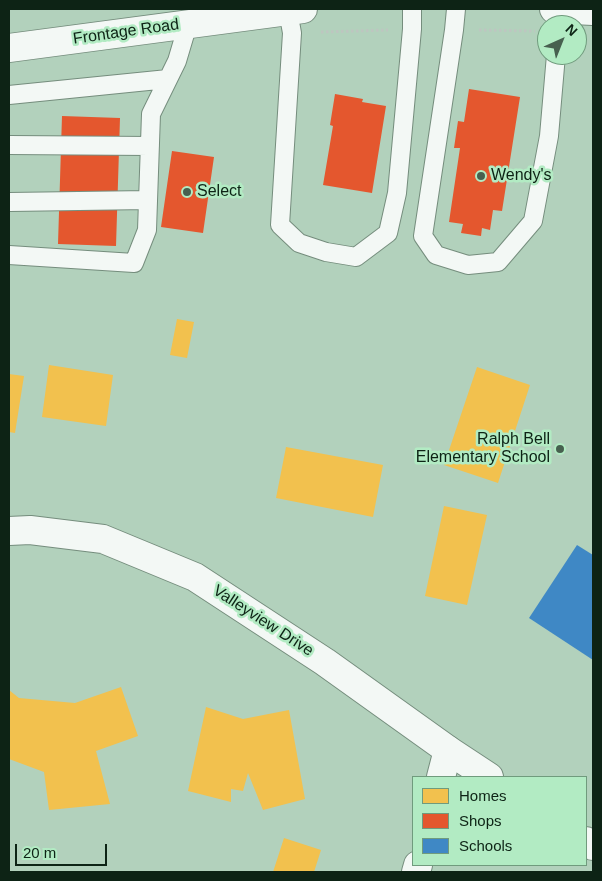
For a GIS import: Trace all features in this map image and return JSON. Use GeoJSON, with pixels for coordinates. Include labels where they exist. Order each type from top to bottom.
{"type":"FeatureCollection","features":[{"type":"Feature","properties":{"kind":"street"},"geometry":{"type":"LineString","coordinates":[[554,9],[593,11]]}},
{"type":"Feature","properties":{"kind":"street","name":"Frontage Road"},"geometry":{"type":"LineString","coordinates":[[9,48],[296,10]]}},
{"type":"Feature","properties":{"kind":"street","name":"Valleyview Drive"},"geometry":{"type":"LineString","coordinates":[[9,531],[30,530],[103,539],[195,577],[325,662],[487,776]]}},
{"type":"Feature","properties":{"kind":"street"},"geometry":{"type":"LineString","coordinates":[[441,776],[448,750]]}},
{"type":"Feature","properties":{"kind":"lane"},"geometry":{"type":"LineString","coordinates":[[296,10],[292,33],[280,225],[299,243],[326,252],[356,257],[388,233],[397,193],[412,29],[412,9]]}},
{"type":"Feature","properties":{"kind":"lane"},"geometry":{"type":"LineString","coordinates":[[456,9],[423,236],[436,255],[468,265],[498,262],[533,221],[549,136],[555,65]]}},
{"type":"Feature","properties":{"kind":"lane"},"geometry":{"type":"LineString","coordinates":[[9,255],[134,263],[147,230],[151,114],[177,61],[188,24]]}},
{"type":"Feature","properties":{"kind":"lane"},"geometry":{"type":"LineString","coordinates":[[9,95],[168,79]]}},
{"type":"Feature","properties":{"kind":"lane"},"geometry":{"type":"LineString","coordinates":[[9,145],[150,146]]}},
{"type":"Feature","properties":{"kind":"lane"},"geometry":{"type":"LineString","coordinates":[[9,202],[148,200]]}},
{"type":"Feature","properties":{"kind":"building: Homes"},"geometry":{"type":"Polygon","coordinates":[[[177,319],[194,322],[187,358],[170,355],[177,319]]]}},
{"type":"Feature","properties":{"kind":"building: Homes"},"geometry":{"type":"Polygon","coordinates":[[[49,365],[113,375],[106,426],[42,417],[49,365]]]}},
{"type":"Feature","properties":{"kind":"building: Homes"},"geometry":{"type":"Polygon","coordinates":[[[477,367],[530,385],[498,483],[444,465],[477,367]]]}},
{"type":"Feature","properties":{"kind":"building: Homes"},"geometry":{"type":"Polygon","coordinates":[[[9,374],[24,376],[15,433],[9,432],[9,374]]]}},
{"type":"Feature","properties":{"kind":"building: Homes"},"geometry":{"type":"Polygon","coordinates":[[[286,447],[383,465],[373,517],[276,498],[286,447]]]}},
{"type":"Feature","properties":{"kind":"building: Homes"},"geometry":{"type":"Polygon","coordinates":[[[444,506],[487,515],[467,605],[425,596],[444,506]]]}},
{"type":"Feature","properties":{"kind":"building: Homes"},"geometry":{"type":"Polygon","coordinates":[[[121,687],[138,736],[96,751],[110,804],[49,810],[44,772],[9,759],[9,690],[19,698],[75,703],[121,687]]]}},
{"type":"Feature","properties":{"kind":"building: Homes"},"geometry":{"type":"Polygon","coordinates":[[[206,707],[243,719],[289,710],[305,799],[263,810],[248,773],[243,791],[231,789],[231,802],[188,791],[206,707]]]}},
{"type":"Feature","properties":{"kind":"building: Homes"},"geometry":{"type":"Polygon","coordinates":[[[284,838],[321,850],[314,872],[273,872],[284,838]]]}},
{"type":"Feature","properties":{"kind":"building: Shops","name":"Wendy's"},"geometry":{"type":"Polygon","coordinates":[[[469,89],[520,97],[502,211],[493,210],[490,230],[482,228],[481,236],[461,233],[463,224],[449,222],[460,148],[454,148],[458,121],[464,122],[469,89]]]}},
{"type":"Feature","properties":{"kind":"building: Shops"},"geometry":{"type":"Polygon","coordinates":[[[335,94],[363,99],[362,102],[386,106],[372,193],[323,185],[333,126],[330,125],[335,94]]]}},
{"type":"Feature","properties":{"kind":"building: Shops"},"geometry":{"type":"Polygon","coordinates":[[[62,116],[120,118],[116,246],[58,244],[62,116]]]}},
{"type":"Feature","properties":{"kind":"building: Shops","name":"Select"},"geometry":{"type":"Polygon","coordinates":[[[172,151],[214,157],[203,233],[161,227],[172,151]]]}},
{"type":"Feature","properties":{"kind":"building: Schools"},"geometry":{"type":"Polygon","coordinates":[[[577,545],[593,555],[593,660],[529,618],[577,545]]]}},
{"type":"Feature","properties":{"kind":"place","name":"Wendy's"},"geometry":{"type":"Point","coordinates":[481,176]}},
{"type":"Feature","properties":{"kind":"place","name":"Select"},"geometry":{"type":"Point","coordinates":[187,192]}},
{"type":"Feature","properties":{"kind":"place","name":"Ralph Bell Elementary School"},"geometry":{"type":"Point","coordinates":[560,449]}}]}
